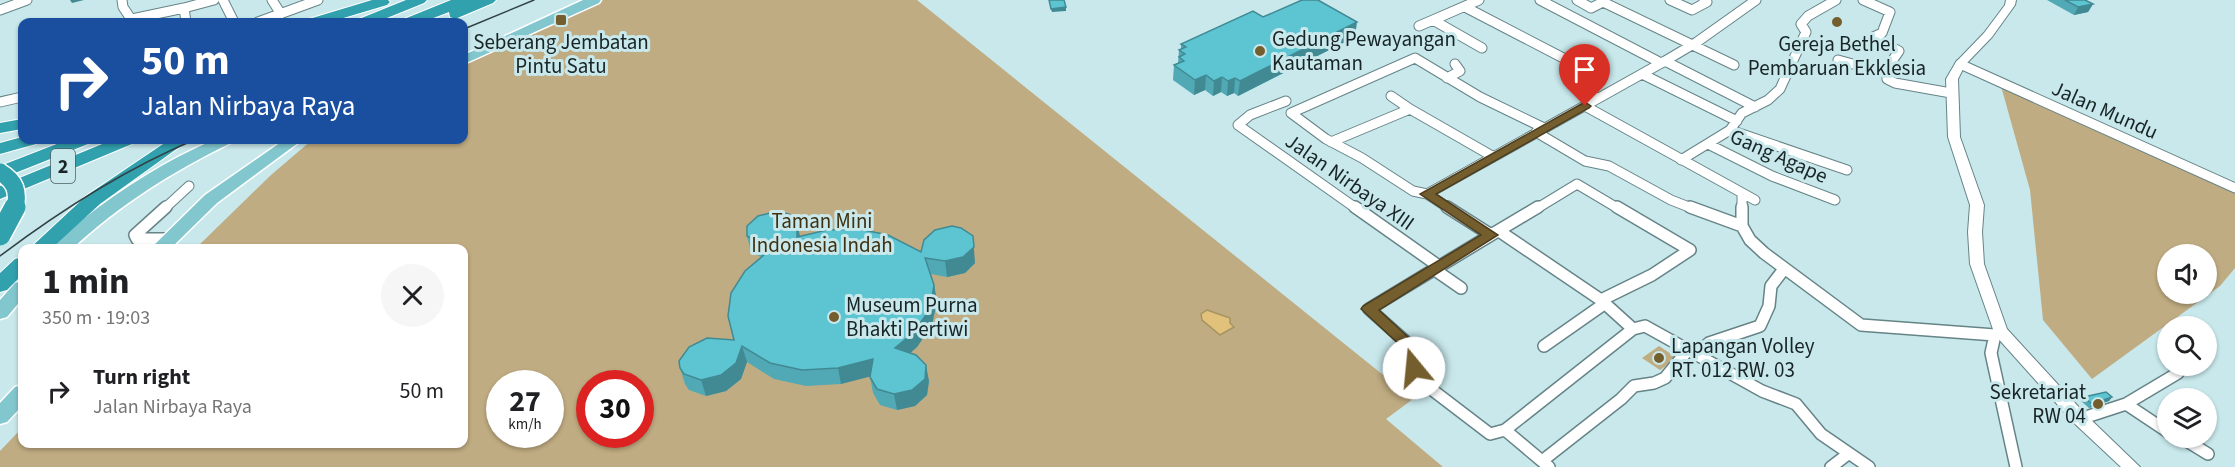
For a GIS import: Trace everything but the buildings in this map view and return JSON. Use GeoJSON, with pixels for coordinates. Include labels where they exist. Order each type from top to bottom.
{"type":"FeatureCollection","features":[{"type":"Feature","properties":{"kind":"highway"},"geometry":{"type":"LineString","coordinates":[[375,18],[419,0]]}},
{"type":"Feature","properties":{"kind":"highway"},"geometry":{"type":"LineString","coordinates":[[420,18],[465,0]]}},
{"type":"Feature","properties":{"kind":"highway"},"geometry":{"type":"LineString","coordinates":[[444,18],[488,0]]}},
{"type":"Feature","properties":{"kind":"highway"},"geometry":{"type":"LineString","coordinates":[[464,18],[504,0]]}},
{"type":"Feature","properties":{"kind":"highway"},"geometry":{"type":"LineString","coordinates":[[328,18],[385,1]]}},
{"type":"Feature","properties":{"kind":"highway"},"geometry":{"type":"LineString","coordinates":[[345,18],[385,1]]}},
{"type":"Feature","properties":{"kind":"highway"},"geometry":{"type":"LineString","coordinates":[[0,119],[18,116]]}},
{"type":"Feature","properties":{"kind":"highway"},"geometry":{"type":"LineString","coordinates":[[0,128],[18,125]]}},
{"type":"Feature","properties":{"kind":"highway"},"geometry":{"type":"LineString","coordinates":[[0,149],[18,144]]}},
{"type":"Feature","properties":{"kind":"highway","name":"2"},"geometry":{"type":"LineString","coordinates":[[0,172],[72,144]]}},
{"type":"Feature","properties":{"kind":"highway","name":"2"},"geometry":{"type":"LineString","coordinates":[[0,193],[116,144]]}},
{"type":"Feature","properties":{"kind":"highway"},"geometry":{"type":"LineString","coordinates":[[45,244],[93,200],[173,145]]}},
{"type":"Feature","properties":{"kind":"highway"},"geometry":{"type":"LineString","coordinates":[[0,172],[15,182],[19,193],[15,209],[0,235]]}},
{"type":"Feature","properties":{"kind":"highway"},"geometry":{"type":"LineString","coordinates":[[0,285],[18,268]]}},
{"type":"Feature","properties":{"kind":"main road"},"geometry":{"type":"LineString","coordinates":[[468,50],[573,0]]}},
{"type":"Feature","properties":{"kind":"main road"},"geometry":{"type":"LineString","coordinates":[[468,58],[594,0]]}},
{"type":"Feature","properties":{"kind":"main road"},"geometry":{"type":"LineString","coordinates":[[468,46],[502,34]]}},
{"type":"Feature","properties":{"kind":"main road"},"geometry":{"type":"LineString","coordinates":[[68,244],[148,183],[197,152],[216,144]]}},
{"type":"Feature","properties":{"kind":"main road"},"geometry":{"type":"LineString","coordinates":[[164,244],[211,199],[288,144]]}},
{"type":"Feature","properties":{"kind":"main road"},"geometry":{"type":"LineString","coordinates":[[0,312],[18,292]]}},
{"type":"Feature","properties":{"kind":"main road"},"geometry":{"type":"LineString","coordinates":[[0,416],[18,397]]}},
{"type":"Feature","properties":{"kind":"street"},"geometry":{"type":"LineString","coordinates":[[0,9],[27,0]]}},
{"type":"Feature","properties":{"kind":"street"},"geometry":{"type":"LineString","coordinates":[[122,0],[123,8],[130,18]]}},
{"type":"Feature","properties":{"kind":"street"},"geometry":{"type":"LineString","coordinates":[[144,18],[214,0]]}},
{"type":"Feature","properties":{"kind":"street"},"geometry":{"type":"LineString","coordinates":[[223,0],[232,18]]}},
{"type":"Feature","properties":{"kind":"street"},"geometry":{"type":"LineString","coordinates":[[272,0],[281,14]]}},
{"type":"Feature","properties":{"kind":"street"},"geometry":{"type":"LineString","coordinates":[[270,18],[318,0]]}},
{"type":"Feature","properties":{"kind":"street"},"geometry":{"type":"LineString","coordinates":[[1419,26],[1479,0]]}},
{"type":"Feature","properties":{"kind":"street","name":"Gang Agape"},"geometry":{"type":"LineString","coordinates":[[1540,0],[1755,107]]}},
{"type":"Feature","properties":{"kind":"street"},"geometry":{"type":"LineString","coordinates":[[1577,0],[1591,8],[1603,2],[1734,65]]}},
{"type":"Feature","properties":{"kind":"street"},"geometry":{"type":"LineString","coordinates":[[1670,0],[1692,10],[1707,2],[1704,0]]}},
{"type":"Feature","properties":{"kind":"street"},"geometry":{"type":"LineString","coordinates":[[1427,194],[1693,45],[1756,0]]}},
{"type":"Feature","properties":{"kind":"street","name":"Gang Agape"},"geometry":{"type":"LineString","coordinates":[[1681,160],[1730,130],[1742,113],[1768,100],[1782,86],[1806,32],[1801,24],[1808,16],[1836,0]]}},
{"type":"Feature","properties":{"kind":"street"},"geometry":{"type":"LineString","coordinates":[[1863,0],[1890,12],[1882,33],[1874,37],[1899,51],[1886,73],[1887,79],[1892,82],[1951,93]]}},
{"type":"Feature","properties":{"kind":"street"},"geometry":{"type":"LineString","coordinates":[[2011,0],[2010,5],[1988,35],[1960,64],[1952,80],[1954,137],[1977,206],[1975,232],[1977,264],[1997,333],[2080,419],[2132,467]]}},
{"type":"Feature","properties":{"kind":"street"},"geometry":{"type":"LineString","coordinates":[[1465,7],[1594,74],[1596,76],[1588,91],[1597,99]]}},
{"type":"Feature","properties":{"kind":"street"},"geometry":{"type":"LineString","coordinates":[[184,8],[185,18]]}},
{"type":"Feature","properties":{"kind":"street"},"geometry":{"type":"LineString","coordinates":[[1433,20],[1482,48]]}},
{"type":"Feature","properties":{"kind":"street"},"geometry":{"type":"LineString","coordinates":[[1404,50],[1447,78],[1540,130],[1585,161],[1609,166],[1671,200],[1742,226]]}},
{"type":"Feature","properties":{"kind":"street"},"geometry":{"type":"LineString","coordinates":[[1415,58],[1291,113],[1331,142],[1362,158],[1416,193],[1427,194],[1495,233],[1602,302],[1633,329]]}},
{"type":"Feature","properties":{"kind":"street"},"geometry":{"type":"LineString","coordinates":[[1838,60],[1886,73]]}},
{"type":"Feature","properties":{"kind":"street"},"geometry":{"type":"LineString","coordinates":[[1447,78],[1460,70],[1455,64]]}},
{"type":"Feature","properties":{"kind":"street","name":"Jalan Mundu"},"geometry":{"type":"LineString","coordinates":[[1960,64],[2235,188]]}},
{"type":"Feature","properties":{"kind":"street"},"geometry":{"type":"LineString","coordinates":[[1642,74],[1737,121]]}},
{"type":"Feature","properties":{"kind":"street"},"geometry":{"type":"LineString","coordinates":[[1392,96],[1410,109],[1492,156]]}},
{"type":"Feature","properties":{"kind":"street"},"geometry":{"type":"LineString","coordinates":[[0,102],[18,98]]}},
{"type":"Feature","properties":{"kind":"street","name":"Jalan Nirbaya XIII"},"geometry":{"type":"LineString","coordinates":[[1286,101],[1245,117],[1239,123],[1240,127],[1438,268],[1461,288]]}},
{"type":"Feature","properties":{"kind":"street"},"geometry":{"type":"LineString","coordinates":[[1585,106],[1755,200]]}},
{"type":"Feature","properties":{"kind":"street"},"geometry":{"type":"LineString","coordinates":[[1331,142],[1410,109]]}},
{"type":"Feature","properties":{"kind":"street"},"geometry":{"type":"LineString","coordinates":[[1730,130],[1847,171]]}},
{"type":"Feature","properties":{"kind":"street","name":"Gang Agape"},"geometry":{"type":"LineString","coordinates":[[1708,144],[1772,176],[1835,200]]}},
{"type":"Feature","properties":{"kind":"street"},"geometry":{"type":"LineString","coordinates":[[1544,346],[1602,302],[1688,253],[1690,250],[1688,247],[1582,182],[1369,309],[1413,348],[1415,374],[1422,384],[1485,432],[1494,434],[1504,430],[1633,329],[1650,327],[1768,395],[1796,404],[1815,428],[1869,467]]}},
{"type":"Feature","properties":{"kind":"street"},"geometry":{"type":"LineString","coordinates":[[164,244],[137,238],[135,235],[189,186]]}},
{"type":"Feature","properties":{"kind":"street"},"geometry":{"type":"LineString","coordinates":[[1742,194],[1742,226],[1750,240],[1784,269],[1861,326],[1897,326],[1997,333]]}},
{"type":"Feature","properties":{"kind":"street"},"geometry":{"type":"LineString","coordinates":[[1504,430],[1546,464],[1621,399],[1631,386],[1652,383],[1669,373],[1691,352],[1709,343],[1760,326],[1769,306],[1771,286],[1784,269]]}},
{"type":"Feature","properties":{"kind":"street"},"geometry":{"type":"LineString","coordinates":[[1997,333],[1991,353],[2016,467]]}},
{"type":"Feature","properties":{"kind":"street"},"geometry":{"type":"LineString","coordinates":[[2080,419],[2126,404],[2173,376]]}},
{"type":"Feature","properties":{"kind":"street"},"geometry":{"type":"LineString","coordinates":[[2126,404],[2157,425]]}},
{"type":"Feature","properties":{"kind":"street"},"geometry":{"type":"LineString","coordinates":[[2198,448],[2208,454]]}},
{"type":"Feature","properties":{"kind":"street"},"geometry":{"type":"LineString","coordinates":[[1831,467],[1848,454]]}},
{"type":"Feature","properties":{"kind":"green space","name":"Taman Mini Indonesia Indah"},"geometry":{"type":"Polygon","coordinates":[[[597,0],[917,0],[1413,399],[1386,419],[1443,467],[0,467],[0,451],[18,432],[18,448],[468,448],[468,244],[200,244],[271,175],[307,144],[468,144],[468,62],[597,0]]]}},
{"type":"Feature","properties":{"kind":"green space"},"geometry":{"type":"Polygon","coordinates":[[[2001,86],[2235,193],[2235,268],[2217,288],[2217,244],[2157,244],[2157,304],[2195,304],[2179,316],[2157,316],[2157,332],[2092,379],[2043,320],[2030,190],[2001,86]]]}},
{"type":"Feature","properties":{"kind":"green space","name":"Lapangan Volley RT. 012 RW. 03"},"geometry":{"type":"Polygon","coordinates":[[[1659,346],[1677,358],[1660,370],[1642,358],[1659,346]]]}},
{"type":"Feature","properties":{"kind":"shaded area"},"geometry":{"type":"Polygon","coordinates":[[[1207,310],[1230,318],[1230,323],[1234,327],[1220,335],[1202,320],[1201,314],[1207,310]]]}},
{"type":"Feature","properties":{"kind":"tram line"},"geometry":{"type":"LineString","coordinates":[[468,27],[534,0]]}},
{"type":"Feature","properties":{"kind":"tram line"},"geometry":{"type":"LineString","coordinates":[[0,256],[93,192],[142,164],[185,144]]}},
{"type":"Feature","properties":{"kind":"place","name":"Seberang Jembatan Pintu Satu"},"geometry":{"type":"Point","coordinates":[561,20]}},
{"type":"Feature","properties":{"kind":"place","name":"Gereja Bethel Pembaruan Ekklesia"},"geometry":{"type":"Point","coordinates":[1837,22]}},
{"type":"Feature","properties":{"kind":"place","name":"Gedung Pewayangan Kautaman"},"geometry":{"type":"Point","coordinates":[1260,51]}},
{"type":"Feature","properties":{"kind":"place","name":"Museum Purna Bhakti Pertiwi"},"geometry":{"type":"Point","coordinates":[834,317]}},
{"type":"Feature","properties":{"kind":"place","name":"Lapangan Volley RT. 012 RW. 03"},"geometry":{"type":"Point","coordinates":[1659,358]}},
{"type":"Feature","properties":{"kind":"place","name":"Sekretariat RW 04"},"geometry":{"type":"Point","coordinates":[2098,404]}},
{"type":"Feature","properties":{"kind":"route"},"geometry":{"type":"LineString","coordinates":[[1414,368],[1413,348],[1369,309],[1491,235],[1427,194],[1585,106]]}}]}
